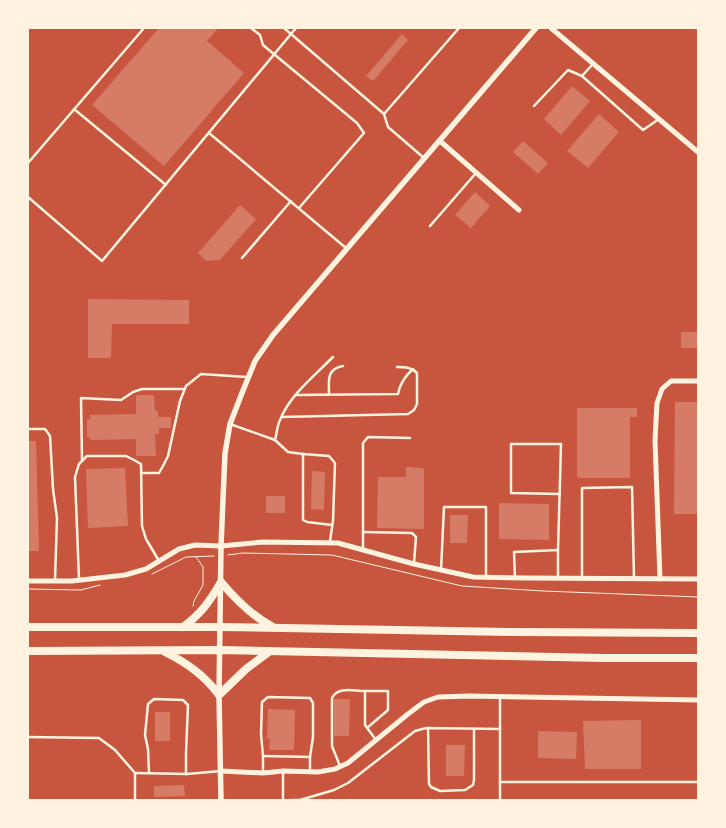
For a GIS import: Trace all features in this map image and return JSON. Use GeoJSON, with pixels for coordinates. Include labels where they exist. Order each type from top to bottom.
{"type":"FeatureCollection","features":[{"type":"Feature","properties":{"kind":"highway"},"geometry":{"type":"LineString","coordinates":[[183,627],[193,620],[208,603],[221,582],[246,610],[275,628]]}},
{"type":"Feature","properties":{"kind":"highway"},"geometry":{"type":"LineString","coordinates":[[28,627],[220,627],[698,633]]}},
{"type":"Feature","properties":{"kind":"highway"},"geometry":{"type":"LineString","coordinates":[[28,651],[220,650],[594,658],[698,658]]}},
{"type":"Feature","properties":{"kind":"highway"},"geometry":{"type":"LineString","coordinates":[[163,651],[199,673],[219,695],[246,669],[270,651]]}},
{"type":"Feature","properties":{"kind":"street"},"geometry":{"type":"LineString","coordinates":[[221,800],[219,695],[221,546],[225,453],[230,424],[248,377],[273,335],[536,28]]}},
{"type":"Feature","properties":{"kind":"street"},"geometry":{"type":"LineString","coordinates":[[551,28],[698,152]]}},
{"type":"Feature","properties":{"kind":"street"},"geometry":{"type":"LineString","coordinates":[[440,142],[519,210]]}},
{"type":"Feature","properties":{"kind":"street"},"geometry":{"type":"LineString","coordinates":[[660,579],[655,440],[657,402],[662,389],[671,381],[698,381]]}},
{"type":"Feature","properties":{"kind":"street"},"geometry":{"type":"LineString","coordinates":[[28,581],[79,581],[125,575],[146,569],[179,549],[195,544],[221,546],[263,542],[338,543],[414,564],[473,577],[698,579]]}},
{"type":"Feature","properties":{"kind":"street"},"geometry":{"type":"LineString","coordinates":[[221,771],[263,773],[310,772],[340,766],[348,763],[424,702],[438,697],[698,700]]}},
{"type":"Feature","properties":{"kind":"lane"},"geometry":{"type":"LineString","coordinates":[[28,163],[144,28]]}},
{"type":"Feature","properties":{"kind":"lane"},"geometry":{"type":"LineString","coordinates":[[251,28],[260,35],[263,45],[357,123],[364,133],[299,208]]}},
{"type":"Feature","properties":{"kind":"lane"},"geometry":{"type":"LineString","coordinates":[[284,28],[384,114],[388,128],[424,159]]}},
{"type":"Feature","properties":{"kind":"lane"},"geometry":{"type":"LineString","coordinates":[[28,197],[102,261],[296,28]]}},
{"type":"Feature","properties":{"kind":"lane"},"geometry":{"type":"LineString","coordinates":[[384,114],[459,28]]}},
{"type":"Feature","properties":{"kind":"lane"},"geometry":{"type":"LineString","coordinates":[[582,76],[593,63]]}},
{"type":"Feature","properties":{"kind":"lane"},"geometry":{"type":"LineString","coordinates":[[534,106],[568,70],[582,76],[643,130],[659,119]]}},
{"type":"Feature","properties":{"kind":"lane"},"geometry":{"type":"LineString","coordinates":[[74,109],[166,185]]}},
{"type":"Feature","properties":{"kind":"lane"},"geometry":{"type":"LineString","coordinates":[[209,133],[346,248]]}},
{"type":"Feature","properties":{"kind":"lane"},"geometry":{"type":"LineString","coordinates":[[430,226],[476,173]]}},
{"type":"Feature","properties":{"kind":"lane"},"geometry":{"type":"LineString","coordinates":[[242,258],[291,201]]}},
{"type":"Feature","properties":{"kind":"lane"},"geometry":{"type":"LineString","coordinates":[[275,440],[279,423],[296,394],[333,357]]}},
{"type":"Feature","properties":{"kind":"lane"},"geometry":{"type":"LineString","coordinates":[[329,394],[329,377],[335,368],[342,366]]}},
{"type":"Feature","properties":{"kind":"lane"},"geometry":{"type":"LineString","coordinates":[[282,417],[408,414],[414,410],[417,404],[417,373],[407,367],[397,368]]}},
{"type":"Feature","properties":{"kind":"lane"},"geometry":{"type":"LineString","coordinates":[[296,394],[398,394],[401,382],[413,369]]}},
{"type":"Feature","properties":{"kind":"lane"},"geometry":{"type":"LineString","coordinates":[[141,473],[159,473],[164,466],[180,401],[186,386],[201,374],[248,377]]}},
{"type":"Feature","properties":{"kind":"lane"},"geometry":{"type":"LineString","coordinates":[[82,461],[81,398],[121,400],[133,392],[142,389],[185,389]]}},
{"type":"Feature","properties":{"kind":"lane"},"geometry":{"type":"LineString","coordinates":[[230,424],[275,440],[288,452],[329,456],[335,463],[330,543]]}},
{"type":"Feature","properties":{"kind":"lane"},"geometry":{"type":"LineString","coordinates":[[28,429],[45,429],[50,436],[57,518],[55,581]]}},
{"type":"Feature","properties":{"kind":"lane"},"geometry":{"type":"LineString","coordinates":[[363,550],[363,443],[368,437],[410,438]]}},
{"type":"Feature","properties":{"kind":"lane"},"geometry":{"type":"LineString","coordinates":[[558,578],[558,550],[560,494],[561,444],[511,444],[511,493],[560,494]]}},
{"type":"Feature","properties":{"kind":"lane"},"geometry":{"type":"LineString","coordinates":[[303,454],[303,520],[332,525]]}},
{"type":"Feature","properties":{"kind":"lane"},"geometry":{"type":"LineString","coordinates":[[79,581],[76,477],[79,464],[87,456],[126,456],[140,464],[142,526],[146,539],[159,561]]}},
{"type":"Feature","properties":{"kind":"lane"},"geometry":{"type":"LineString","coordinates":[[582,579],[582,488],[632,487],[634,579]]}},
{"type":"Feature","properties":{"kind":"lane"},"geometry":{"type":"LineString","coordinates":[[441,570],[444,506],[486,507],[486,577]]}},
{"type":"Feature","properties":{"kind":"lane"},"geometry":{"type":"LineString","coordinates":[[363,532],[412,533],[416,537],[414,564]]}},
{"type":"Feature","properties":{"kind":"lane"},"geometry":{"type":"LineString","coordinates":[[515,578],[514,552],[558,550]]}},
{"type":"Feature","properties":{"kind":"lane"},"geometry":{"type":"LineString","coordinates":[[340,766],[332,746],[332,698],[334,694],[341,690],[388,691],[388,710],[367,728]]}},
{"type":"Feature","properties":{"kind":"lane"},"geometry":{"type":"LineString","coordinates":[[365,691],[365,725],[376,740]]}},
{"type":"Feature","properties":{"kind":"lane"},"geometry":{"type":"LineString","coordinates":[[263,773],[262,702],[268,697],[310,698],[313,703],[313,737],[308,757],[310,772]]}},
{"type":"Feature","properties":{"kind":"lane"},"geometry":{"type":"LineString","coordinates":[[500,697],[500,800]]}},
{"type":"Feature","properties":{"kind":"lane"},"geometry":{"type":"LineString","coordinates":[[150,773],[145,735],[148,704],[154,699],[183,700],[188,705],[186,774]]}},
{"type":"Feature","properties":{"kind":"lane"},"geometry":{"type":"LineString","coordinates":[[291,800],[300,800],[334,790],[348,783],[415,731],[428,728],[500,729]]}},
{"type":"Feature","properties":{"kind":"lane"},"geometry":{"type":"LineString","coordinates":[[428,728],[429,784],[440,791],[465,790],[472,785],[474,780],[474,729]]}},
{"type":"Feature","properties":{"kind":"lane"},"geometry":{"type":"LineString","coordinates":[[28,737],[100,738],[116,750],[135,773],[135,800]]}},
{"type":"Feature","properties":{"kind":"lane"},"geometry":{"type":"LineString","coordinates":[[263,756],[308,757]]}},
{"type":"Feature","properties":{"kind":"lane"},"geometry":{"type":"LineString","coordinates":[[135,773],[186,774],[221,771]]}},
{"type":"Feature","properties":{"kind":"lane"},"geometry":{"type":"LineString","coordinates":[[283,772],[284,800]]}},
{"type":"Feature","properties":{"kind":"lane"},"geometry":{"type":"LineString","coordinates":[[500,782],[698,782]]}},
{"type":"Feature","properties":{"kind":"path"},"geometry":{"type":"LineString","coordinates":[[193,620],[194,601],[203,585],[203,567],[195,557]]}},
{"type":"Feature","properties":{"kind":"building"},"geometry":{"type":"Polygon","coordinates":[[[159,28],[218,28],[207,41],[244,73],[164,166],[92,105],[159,28]]]}},
{"type":"Feature","properties":{"kind":"building"},"geometry":{"type":"Polygon","coordinates":[[[402,34],[408,40],[373,81],[366,76],[402,34]]]}},
{"type":"Feature","properties":{"kind":"building"},"geometry":{"type":"Polygon","coordinates":[[[572,86],[590,101],[561,135],[544,119],[572,86]]]}},
{"type":"Feature","properties":{"kind":"building"},"geometry":{"type":"Polygon","coordinates":[[[599,114],[619,132],[588,168],[567,151],[599,114]]]}},
{"type":"Feature","properties":{"kind":"building"},"geometry":{"type":"Polygon","coordinates":[[[523,141],[548,163],[538,174],[513,152],[523,141]]]}},
{"type":"Feature","properties":{"kind":"building"},"geometry":{"type":"Polygon","coordinates":[[[475,192],[490,206],[471,228],[455,215],[475,192]]]}},
{"type":"Feature","properties":{"kind":"building"},"geometry":{"type":"Polygon","coordinates":[[[240,205],[256,219],[220,260],[206,261],[198,253],[240,205]]]}},
{"type":"Feature","properties":{"kind":"building"},"geometry":{"type":"Polygon","coordinates":[[[88,299],[189,300],[189,324],[112,324],[111,358],[88,358],[88,299]]]}},
{"type":"Feature","properties":{"kind":"building"},"geometry":{"type":"Polygon","coordinates":[[[681,332],[698,332],[698,348],[681,348],[681,332]]]}},
{"type":"Feature","properties":{"kind":"building"},"geometry":{"type":"Polygon","coordinates":[[[136,395],[154,395],[155,411],[158,411],[158,417],[171,417],[171,428],[159,428],[159,434],[155,434],[156,456],[136,456],[136,439],[90,440],[90,437],[87,437],[87,419],[90,419],[90,415],[136,414],[136,395]]]}},
{"type":"Feature","properties":{"kind":"building"},"geometry":{"type":"Polygon","coordinates":[[[675,402],[698,402],[698,514],[674,514],[675,402]]]}},
{"type":"Feature","properties":{"kind":"building"},"geometry":{"type":"Polygon","coordinates":[[[577,408],[637,408],[637,417],[630,417],[630,478],[577,478],[577,408]]]}},
{"type":"Feature","properties":{"kind":"building"},"geometry":{"type":"Polygon","coordinates":[[[28,441],[36,441],[39,551],[28,551],[28,441]]]}},
{"type":"Feature","properties":{"kind":"building"},"geometry":{"type":"Polygon","coordinates":[[[406,467],[424,468],[424,529],[377,528],[378,477],[406,477],[406,467]]]}},
{"type":"Feature","properties":{"kind":"building"},"geometry":{"type":"Polygon","coordinates":[[[125,468],[128,526],[88,528],[86,469],[125,468]]]}},
{"type":"Feature","properties":{"kind":"building"},"geometry":{"type":"Polygon","coordinates":[[[312,471],[325,472],[324,510],[311,509],[312,471]]]}},
{"type":"Feature","properties":{"kind":"building"},"geometry":{"type":"Polygon","coordinates":[[[266,496],[285,496],[285,513],[266,513],[266,496]]]}},
{"type":"Feature","properties":{"kind":"building"},"geometry":{"type":"Polygon","coordinates":[[[499,503],[549,504],[549,540],[499,539],[499,503]]]}},
{"type":"Feature","properties":{"kind":"building"},"geometry":{"type":"Polygon","coordinates":[[[450,515],[468,515],[467,543],[450,543],[450,515]]]}},
{"type":"Feature","properties":{"kind":"building"},"geometry":{"type":"Polygon","coordinates":[[[334,699],[350,699],[349,736],[334,736],[334,699]]]}},
{"type":"Feature","properties":{"kind":"building"},"geometry":{"type":"Polygon","coordinates":[[[268,709],[295,710],[294,750],[269,750],[270,739],[267,739],[268,709]]]}},
{"type":"Feature","properties":{"kind":"building"},"geometry":{"type":"Polygon","coordinates":[[[155,712],[170,712],[170,741],[155,741],[155,712]]]}},
{"type":"Feature","properties":{"kind":"building"},"geometry":{"type":"Polygon","coordinates":[[[641,720],[641,769],[585,769],[583,721],[641,720]]]}},
{"type":"Feature","properties":{"kind":"building"},"geometry":{"type":"Polygon","coordinates":[[[538,731],[577,732],[576,759],[538,758],[538,731]]]}},
{"type":"Feature","properties":{"kind":"building"},"geometry":{"type":"Polygon","coordinates":[[[446,745],[465,745],[464,776],[446,776],[446,745]]]}},
{"type":"Feature","properties":{"kind":"building"},"geometry":{"type":"Polygon","coordinates":[[[184,785],[185,796],[154,797],[154,786],[184,785]]]}}]}
